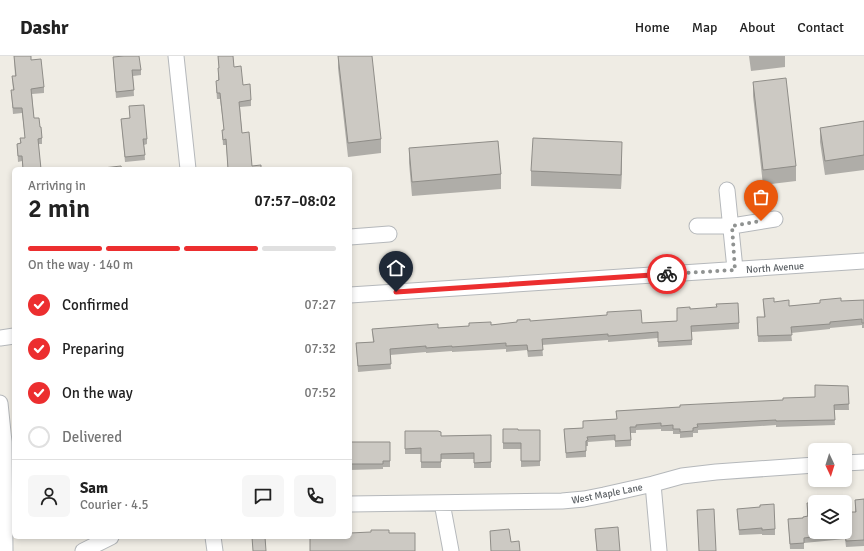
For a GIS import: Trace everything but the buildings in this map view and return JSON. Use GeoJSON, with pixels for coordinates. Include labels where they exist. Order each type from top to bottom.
{"type":"FeatureCollection","features":[{"type":"Feature","properties":{"kind":"street"},"geometry":{"type":"LineString","coordinates":[[176,56],[188,167]]}},
{"type":"Feature","properties":{"kind":"street"},"geometry":{"type":"LineString","coordinates":[[727,190],[732,226],[735,270]]}},
{"type":"Feature","properties":{"kind":"street"},"geometry":{"type":"LineString","coordinates":[[697,226],[732,226],[775,219]]}},
{"type":"Feature","properties":{"kind":"street"},"geometry":{"type":"LineString","coordinates":[[352,237],[389,234]]}},
{"type":"Feature","properties":{"kind":"street","name":"North Avenue"},"geometry":{"type":"LineString","coordinates":[[352,295],[864,261]]}},
{"type":"Feature","properties":{"kind":"street"},"geometry":{"type":"LineString","coordinates":[[0,338],[12,336]]}},
{"type":"Feature","properties":{"kind":"street"},"geometry":{"type":"LineString","coordinates":[[0,403],[4,442],[5,551]]}},
{"type":"Feature","properties":{"kind":"street"},"geometry":{"type":"LineString","coordinates":[[852,463],[864,462]]}},
{"type":"Feature","properties":{"kind":"street","name":"West Maple Lane"},"geometry":{"type":"LineString","coordinates":[[352,504],[562,501],[584,499],[682,476],[808,465]]}},
{"type":"Feature","properties":{"kind":"street"},"geometry":{"type":"LineString","coordinates":[[653,484],[659,551]]}},
{"type":"Feature","properties":{"kind":"street"},"geometry":{"type":"LineString","coordinates":[[442,503],[451,551]]}},
{"type":"Feature","properties":{"kind":"street"},"geometry":{"type":"LineString","coordinates":[[83,551],[107,539]]}},
{"type":"Feature","properties":{"kind":"street"},"geometry":{"type":"LineString","coordinates":[[213,539],[215,551]]}},
{"type":"Feature","properties":{"kind":"way so far"},"geometry":{"type":"LineString","coordinates":[[667,274],[735,270],[732,226],[761,221]]}},
{"type":"Feature","properties":{"kind":"route"},"geometry":{"type":"LineString","coordinates":[[396,292],[667,274]]}}]}
